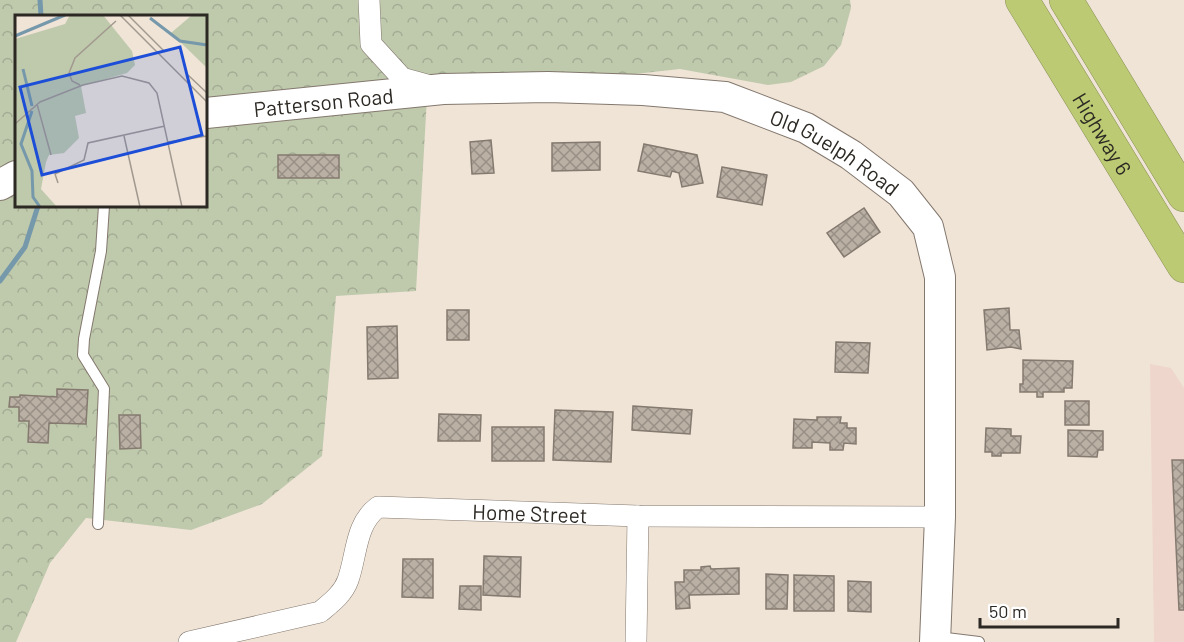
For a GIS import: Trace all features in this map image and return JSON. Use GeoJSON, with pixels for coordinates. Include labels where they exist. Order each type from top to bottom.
{"type":"FeatureCollection","features":[{"type":"Feature","properties":{"kind":"highway","name":"Highway 6"},"geometry":{"type":"LineString","coordinates":[[1022,0],[1184,266]]}},
{"type":"Feature","properties":{"kind":"highway","name":"Highway 6"},"geometry":{"type":"LineString","coordinates":[[1066,0],[1184,195]]}},
{"type":"Feature","properties":{"kind":"street","name":"Old Guelph Road"},"geometry":{"type":"LineString","coordinates":[[369,0],[371,44],[402,78],[443,89],[548,87],[643,90],[725,97],[806,129],[851,155],[901,193],[928,227],[940,277],[940,517],[935,639]]}},
{"type":"Feature","properties":{"kind":"street","name":"Patterson Road"},"geometry":{"type":"LineString","coordinates":[[207,113],[443,89]]}},
{"type":"Feature","properties":{"kind":"street"},"geometry":{"type":"LineString","coordinates":[[0,185],[15,177]]}},
{"type":"Feature","properties":{"kind":"street","name":"Home Street"},"geometry":{"type":"LineString","coordinates":[[189,642],[320,612],[335,600],[348,582],[360,530],[368,514],[378,507],[638,516],[940,517]]}},
{"type":"Feature","properties":{"kind":"street"},"geometry":{"type":"LineString","coordinates":[[636,642],[638,516]]}},
{"type":"Feature","properties":{"kind":"lane"},"geometry":{"type":"LineString","coordinates":[[98,524],[104,389],[83,355],[101,250],[104,207]]}},
{"type":"Feature","properties":{"kind":"lane"},"geometry":{"type":"LineString","coordinates":[[935,639],[979,642]]}},
{"type":"Feature","properties":{"kind":"shaded area"},"geometry":{"type":"Polygon","coordinates":[[[1150,364],[1171,368],[1184,388],[1184,642],[1154,642],[1150,364]]]}},
{"type":"Feature","properties":{"kind":"green space"},"geometry":{"type":"Polygon","coordinates":[[[0,0],[850,0],[851,8],[841,45],[824,66],[791,82],[768,85],[680,69],[427,97],[416,291],[336,296],[322,456],[262,504],[191,530],[86,518],[50,563],[16,642],[0,642],[0,0]]]}},
{"type":"Feature","properties":{"kind":"building"},"geometry":{"type":"Polygon","coordinates":[[[491,140],[494,173],[472,174],[470,142],[491,140]]]}},
{"type":"Feature","properties":{"kind":"building"},"geometry":{"type":"Polygon","coordinates":[[[600,142],[600,170],[552,171],[552,143],[600,142]]]}},
{"type":"Feature","properties":{"kind":"building"},"geometry":{"type":"Polygon","coordinates":[[[644,144],[697,155],[703,183],[682,187],[679,173],[672,171],[670,177],[638,171],[644,144]]]}},
{"type":"Feature","properties":{"kind":"building"},"geometry":{"type":"Polygon","coordinates":[[[278,155],[339,155],[339,178],[278,178],[278,155]]]}},
{"type":"Feature","properties":{"kind":"building"},"geometry":{"type":"Polygon","coordinates":[[[722,167],[767,175],[762,205],[717,197],[722,167]]]}},
{"type":"Feature","properties":{"kind":"building"},"geometry":{"type":"Polygon","coordinates":[[[864,208],[880,232],[844,257],[827,233],[864,208]]]}},
{"type":"Feature","properties":{"kind":"building"},"geometry":{"type":"Polygon","coordinates":[[[1009,308],[1010,330],[1019,330],[1021,349],[1011,347],[987,350],[984,310],[1009,308]]]}},
{"type":"Feature","properties":{"kind":"building"},"geometry":{"type":"Polygon","coordinates":[[[447,310],[469,310],[469,340],[447,340],[447,310]]]}},
{"type":"Feature","properties":{"kind":"building"},"geometry":{"type":"Polygon","coordinates":[[[397,326],[398,378],[368,379],[367,327],[397,326]]]}},
{"type":"Feature","properties":{"kind":"building"},"geometry":{"type":"Polygon","coordinates":[[[836,342],[870,343],[868,373],[835,372],[836,342]]]}},
{"type":"Feature","properties":{"kind":"building"},"geometry":{"type":"Polygon","coordinates":[[[1023,360],[1073,361],[1072,388],[1064,388],[1064,392],[1043,392],[1043,397],[1037,397],[1037,392],[1020,392],[1020,384],[1023,384],[1023,360]]]}},
{"type":"Feature","properties":{"kind":"building"},"geometry":{"type":"Polygon","coordinates":[[[57,389],[88,390],[86,424],[49,423],[48,443],[28,442],[29,421],[19,421],[19,407],[9,407],[10,397],[20,397],[20,395],[57,397],[57,389]]]}},
{"type":"Feature","properties":{"kind":"building"},"geometry":{"type":"Polygon","coordinates":[[[1065,401],[1089,401],[1089,425],[1065,425],[1065,401]]]}},
{"type":"Feature","properties":{"kind":"building"},"geometry":{"type":"Polygon","coordinates":[[[633,406],[692,410],[690,434],[632,430],[633,406]]]}},
{"type":"Feature","properties":{"kind":"building"},"geometry":{"type":"Polygon","coordinates":[[[555,410],[613,412],[611,462],[553,460],[555,410]]]}},
{"type":"Feature","properties":{"kind":"building"},"geometry":{"type":"Polygon","coordinates":[[[439,414],[481,415],[480,441],[438,441],[439,414]]]}},
{"type":"Feature","properties":{"kind":"building"},"geometry":{"type":"Polygon","coordinates":[[[119,415],[140,415],[141,448],[120,449],[119,415]]]}},
{"type":"Feature","properties":{"kind":"building"},"geometry":{"type":"Polygon","coordinates":[[[817,417],[841,417],[840,423],[847,423],[847,428],[856,428],[856,444],[844,443],[843,450],[830,450],[830,443],[812,442],[812,448],[793,448],[794,419],[817,420],[817,417]]]}},
{"type":"Feature","properties":{"kind":"building"},"geometry":{"type":"Polygon","coordinates":[[[492,427],[544,427],[544,461],[492,461],[492,427]]]}},
{"type":"Feature","properties":{"kind":"building"},"geometry":{"type":"Polygon","coordinates":[[[986,428],[1011,429],[1011,436],[1021,436],[1020,453],[1001,453],[1001,456],[992,456],[992,452],[985,452],[986,428]]]}},
{"type":"Feature","properties":{"kind":"building"},"geometry":{"type":"Polygon","coordinates":[[[1068,430],[1103,431],[1103,450],[1098,450],[1097,457],[1068,456],[1068,430]]]}},
{"type":"Feature","properties":{"kind":"building"},"geometry":{"type":"Polygon","coordinates":[[[1172,460],[1184,460],[1184,610],[1179,610],[1172,460]]]}},
{"type":"Feature","properties":{"kind":"building"},"geometry":{"type":"Polygon","coordinates":[[[484,556],[521,557],[520,597],[483,595],[484,556]]]}},
{"type":"Feature","properties":{"kind":"building"},"geometry":{"type":"Polygon","coordinates":[[[403,559],[433,559],[433,598],[402,597],[403,559]]]}},
{"type":"Feature","properties":{"kind":"building"},"geometry":{"type":"Polygon","coordinates":[[[710,566],[711,569],[739,568],[739,594],[689,595],[690,608],[676,609],[675,582],[684,582],[684,570],[701,570],[701,567],[710,566]]]}},
{"type":"Feature","properties":{"kind":"building"},"geometry":{"type":"Polygon","coordinates":[[[766,574],[788,575],[787,609],[766,609],[766,574]]]}},
{"type":"Feature","properties":{"kind":"building"},"geometry":{"type":"Polygon","coordinates":[[[794,575],[834,576],[834,611],[794,611],[794,575]]]}},
{"type":"Feature","properties":{"kind":"building"},"geometry":{"type":"Polygon","coordinates":[[[848,581],[871,582],[871,612],[848,611],[848,581]]]}},
{"type":"Feature","properties":{"kind":"building"},"geometry":{"type":"Polygon","coordinates":[[[460,586],[481,586],[481,610],[459,609],[460,586]]]}},
{"type":"Feature","properties":{"kind":"waterway"},"geometry":{"type":"LineString","coordinates":[[40,0],[41,15]]}},
{"type":"Feature","properties":{"kind":"waterway"},"geometry":{"type":"LineString","coordinates":[[0,281],[25,247],[38,207]]}}]}
